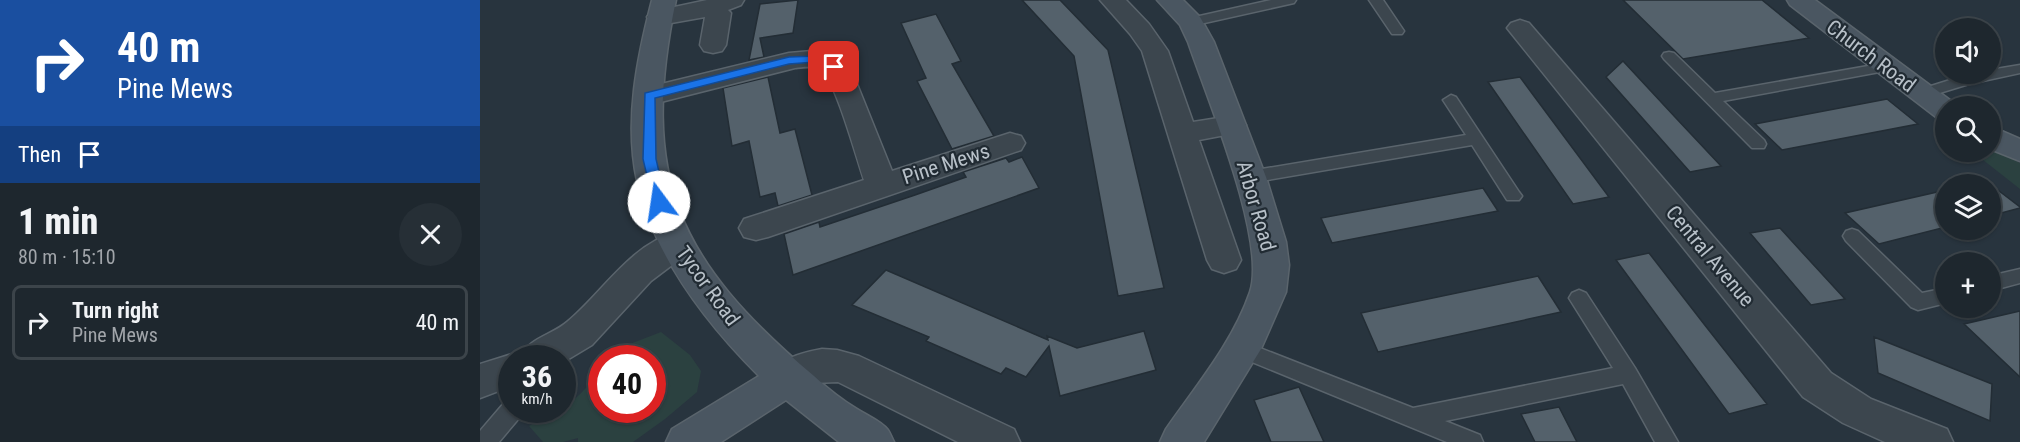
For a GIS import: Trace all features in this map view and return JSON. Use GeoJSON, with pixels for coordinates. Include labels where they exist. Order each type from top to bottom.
{"type":"FeatureCollection","features":[{"type":"Feature","properties":{"kind":"street"},"geometry":{"type":"LineString","coordinates":[[662,8],[732,0]]}},
{"type":"Feature","properties":{"kind":"street"},"geometry":{"type":"LineString","coordinates":[[1112,0],[1134,21],[1151,43],[1184,133],[1224,260]]}},
{"type":"Feature","properties":{"kind":"street","name":"Church Road"},"geometry":{"type":"LineString","coordinates":[[1799,0],[1935,104]]}},
{"type":"Feature","properties":{"kind":"street"},"geometry":{"type":"LineString","coordinates":[[712,4],[718,13],[713,45]]}},
{"type":"Feature","properties":{"kind":"street","name":"Tycor Road"},"geometry":{"type":"LineString","coordinates":[[662,8],[653,54],[649,96],[650,159],[653,181],[676,244],[732,321],[786,378],[873,442]]}},
{"type":"Feature","properties":{"kind":"street","name":"Arbor Road"},"geometry":{"type":"LineString","coordinates":[[1180,11],[1202,42],[1250,177],[1264,223],[1272,266],[1268,292],[1242,349],[1181,442]]}},
{"type":"Feature","properties":{"kind":"street","name":"Central Avenue"},"geometry":{"type":"LineString","coordinates":[[1520,28],[1817,385],[1851,408],[1932,442]]}},
{"type":"Feature","properties":{"kind":"street","name":"Pine Mews"},"geometry":{"type":"LineString","coordinates":[[649,96],[789,61],[804,58],[822,60],[839,74],[881,185]]}},
{"type":"Feature","properties":{"kind":"street"},"geometry":{"type":"LineString","coordinates":[[1184,133],[1231,125]]}},
{"type":"Feature","properties":{"kind":"street"},"geometry":{"type":"LineString","coordinates":[[2001,142],[2020,151]]}},
{"type":"Feature","properties":{"kind":"street","name":"Pine Mews"},"geometry":{"type":"LineString","coordinates":[[756,228],[1010,143]]}},
{"type":"Feature","properties":{"kind":"street"},"geometry":{"type":"LineString","coordinates":[[562,345],[592,322],[639,272],[676,244]]}},
{"type":"Feature","properties":{"kind":"street"},"geometry":{"type":"LineString","coordinates":[[687,442],[798,371],[827,364],[845,367],[999,442]]}},
{"type":"Feature","properties":{"kind":"street"},"geometry":{"type":"LineString","coordinates":[[480,381],[498,375]]}},
{"type":"Feature","properties":{"kind":"lane"},"geometry":{"type":"LineString","coordinates":[[1180,11],[1289,0]]}},
{"type":"Feature","properties":{"kind":"lane"},"geometry":{"type":"LineString","coordinates":[[1376,0],[1397,32]]}},
{"type":"Feature","properties":{"kind":"lane"},"geometry":{"type":"LineString","coordinates":[[1669,56],[1758,144]]}},
{"type":"Feature","properties":{"kind":"lane"},"geometry":{"type":"LineString","coordinates":[[1712,98],[1885,67]]}},
{"type":"Feature","properties":{"kind":"lane"},"geometry":{"type":"LineString","coordinates":[[1920,94],[1966,80],[2020,69]]}},
{"type":"Feature","properties":{"kind":"lane"},"geometry":{"type":"LineString","coordinates":[[1451,100],[1513,196]]}},
{"type":"Feature","properties":{"kind":"lane"},"geometry":{"type":"LineString","coordinates":[[1250,177],[1476,139]]}},
{"type":"Feature","properties":{"kind":"lane"},"geometry":{"type":"LineString","coordinates":[[1852,236],[1918,302],[1935,298]]}},
{"type":"Feature","properties":{"kind":"lane"},"geometry":{"type":"LineString","coordinates":[[2001,281],[2020,276]]}},
{"type":"Feature","properties":{"kind":"lane"},"geometry":{"type":"LineString","coordinates":[[1579,298],[1629,374],[1666,442]]}},
{"type":"Feature","properties":{"kind":"lane"},"geometry":{"type":"LineString","coordinates":[[1242,349],[1472,442]]}},
{"type":"Feature","properties":{"kind":"lane"},"geometry":{"type":"LineString","coordinates":[[1413,418],[1629,374]]}},
{"type":"Feature","properties":{"kind":"lane"},"geometry":{"type":"LineString","coordinates":[[485,442],[501,423]]}},
{"type":"Feature","properties":{"kind":"green space"},"geometry":{"type":"Polygon","coordinates":[[[2001,153],[2020,163],[2020,189],[2001,174],[1986,162],[2001,162],[2001,153]]]}},
{"type":"Feature","properties":{"kind":"green space"},"geometry":{"type":"Polygon","coordinates":[[[661,332],[690,355],[701,371],[697,392],[666,418],[666,345],[627,345],[661,332]]]}},
{"type":"Feature","properties":{"kind":"green space"},"geometry":{"type":"Polygon","coordinates":[[[588,385],[588,423],[659,423],[633,442],[578,442],[578,438],[563,442],[543,442],[529,426],[534,423],[576,423],[576,397],[588,385]]]}},
{"type":"Feature","properties":{"kind":"building"},"geometry":{"type":"Polygon","coordinates":[[[798,0],[793,33],[760,38],[764,57],[749,60],[760,4],[798,0]]]}},
{"type":"Feature","properties":{"kind":"building"},"geometry":{"type":"Polygon","coordinates":[[[1022,0],[1060,0],[1108,50],[1164,288],[1118,296],[1074,56],[1022,0]]]}},
{"type":"Feature","properties":{"kind":"building"},"geometry":{"type":"Polygon","coordinates":[[[1623,0],[1762,0],[1809,38],[1683,59],[1623,0]]]}},
{"type":"Feature","properties":{"kind":"building"},"geometry":{"type":"Polygon","coordinates":[[[936,14],[961,61],[952,64],[994,136],[952,149],[917,81],[926,78],[901,23],[936,14]]]}},
{"type":"Feature","properties":{"kind":"building"},"geometry":{"type":"Polygon","coordinates":[[[1623,61],[1721,166],[1690,172],[1606,77],[1623,61]]]}},
{"type":"Feature","properties":{"kind":"building"},"geometry":{"type":"Polygon","coordinates":[[[768,77],[780,133],[795,129],[812,195],[778,206],[775,193],[760,197],[749,141],[732,146],[723,88],[768,77]]]}},
{"type":"Feature","properties":{"kind":"building"},"geometry":{"type":"Polygon","coordinates":[[[1520,77],[1609,197],[1573,204],[1488,82],[1520,77]]]}},
{"type":"Feature","properties":{"kind":"building"},"geometry":{"type":"Polygon","coordinates":[[[1887,99],[1918,124],[1782,150],[1755,124],[1887,99]]]}},
{"type":"Feature","properties":{"kind":"building"},"geometry":{"type":"Polygon","coordinates":[[[1022,157],[1039,188],[793,275],[784,234],[819,222],[820,227],[966,177],[963,172],[1006,158],[1009,162],[1022,157]]]}},
{"type":"Feature","properties":{"kind":"building"},"geometry":{"type":"Polygon","coordinates":[[[1483,188],[1498,211],[1332,243],[1321,218],[1483,188]]]}},
{"type":"Feature","properties":{"kind":"building"},"geometry":{"type":"Polygon","coordinates":[[[2001,192],[2020,207],[2001,213],[2001,192]]]}},
{"type":"Feature","properties":{"kind":"building"},"geometry":{"type":"Polygon","coordinates":[[[1935,193],[1935,230],[1879,244],[1845,213],[1935,193]]]}},
{"type":"Feature","properties":{"kind":"building"},"geometry":{"type":"Polygon","coordinates":[[[1780,228],[1845,299],[1811,305],[1750,233],[1780,228]]]}},
{"type":"Feature","properties":{"kind":"building"},"geometry":{"type":"Polygon","coordinates":[[[1649,253],[1767,404],[1729,414],[1616,260],[1649,253]]]}},
{"type":"Feature","properties":{"kind":"building"},"geometry":{"type":"Polygon","coordinates":[[[886,270],[1048,340],[1047,336],[1077,348],[1144,331],[1156,370],[1060,396],[1049,346],[1026,377],[1006,368],[1001,374],[926,341],[929,337],[852,305],[886,270]]]}},
{"type":"Feature","properties":{"kind":"building"},"geometry":{"type":"Polygon","coordinates":[[[1538,276],[1561,312],[1378,352],[1361,313],[1538,276]]]}},
{"type":"Feature","properties":{"kind":"building"},"geometry":{"type":"Polygon","coordinates":[[[2020,311],[2020,377],[1964,324],[2001,318],[2001,315],[2020,311]]]}},
{"type":"Feature","properties":{"kind":"building"},"geometry":{"type":"Polygon","coordinates":[[[1874,337],[1992,384],[1990,421],[1878,373],[1874,337]]]}},
{"type":"Feature","properties":{"kind":"building"},"geometry":{"type":"Polygon","coordinates":[[[1299,387],[1324,442],[1271,442],[1254,400],[1299,387]]]}},
{"type":"Feature","properties":{"kind":"building"},"geometry":{"type":"Polygon","coordinates":[[[1559,407],[1577,442],[1535,442],[1521,414],[1559,407]]]}},
{"type":"Feature","properties":{"kind":"route"},"geometry":{"type":"LineString","coordinates":[[659,202],[650,159],[649,96],[804,58],[817,59],[834,67]]}}]}
